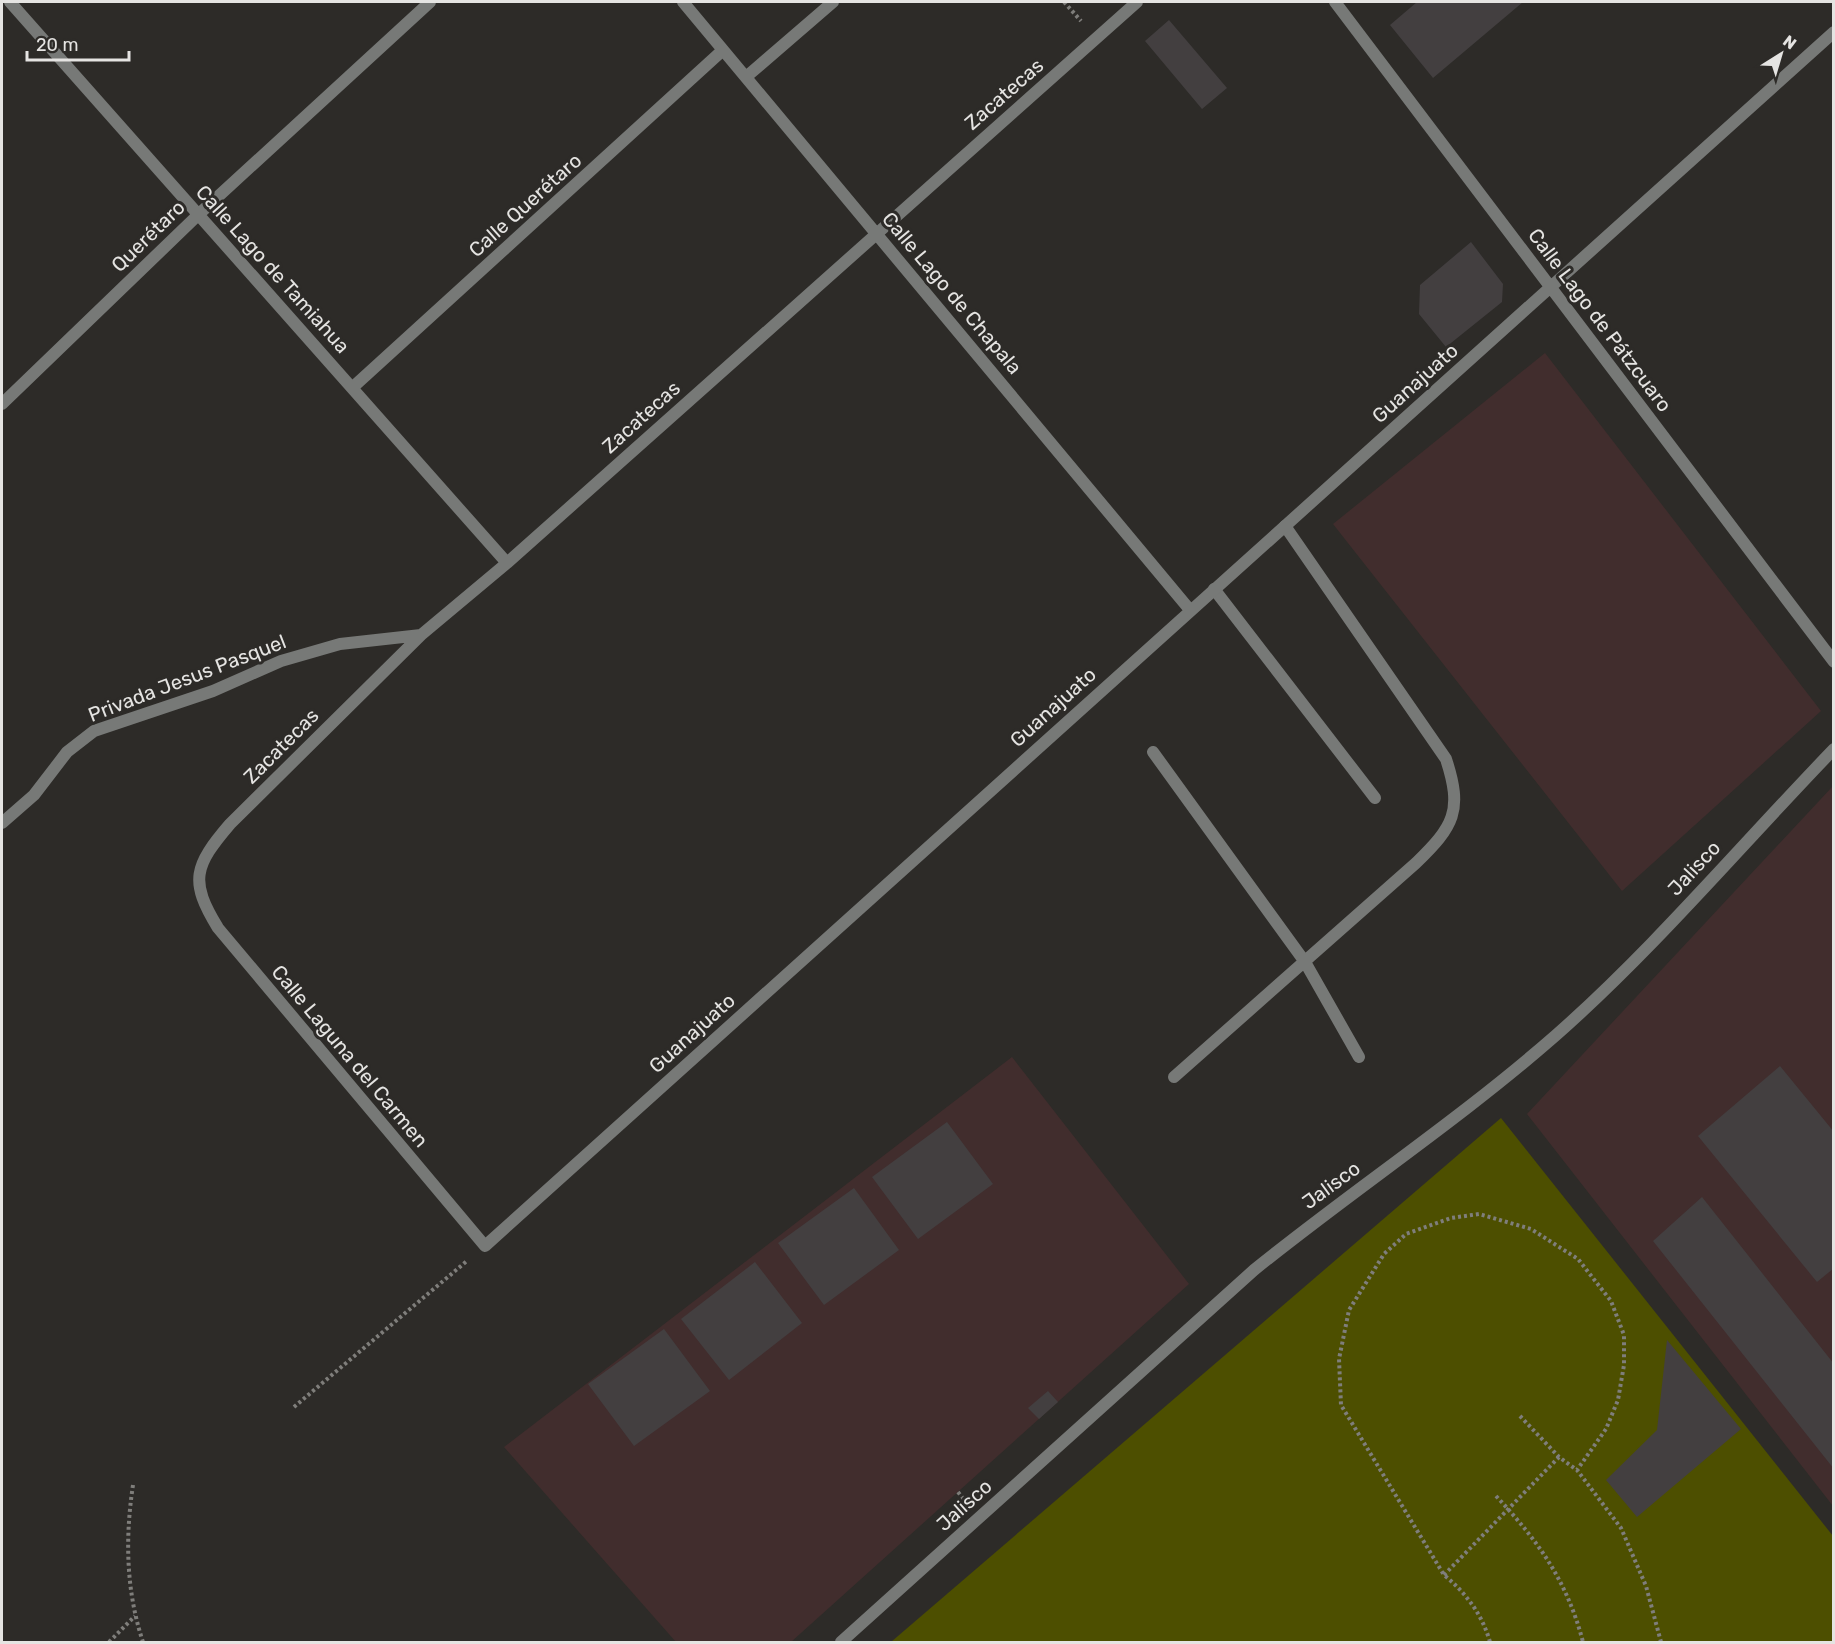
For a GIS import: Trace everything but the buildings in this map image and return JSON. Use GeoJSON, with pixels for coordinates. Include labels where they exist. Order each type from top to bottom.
{"type":"FeatureCollection","features":[{"type":"Feature","properties":{"kind":"street","name":"Calle Lago de Tamiahua"},"geometry":{"type":"LineString","coordinates":[[10,2],[507,563]]}},
{"type":"Feature","properties":{"kind":"street","name":"Querétaro"},"geometry":{"type":"LineString","coordinates":[[2,404],[199,214],[430,2]]}},
{"type":"Feature","properties":{"kind":"street","name":"Calle Lago de Chapala"},"geometry":{"type":"LineString","coordinates":[[683,2],[1190,610]]}},
{"type":"Feature","properties":{"kind":"street"},"geometry":{"type":"LineString","coordinates":[[746,77],[833,2]]}},
{"type":"Feature","properties":{"kind":"street","name":"Zacatecas"},"geometry":{"type":"LineString","coordinates":[[197,884],[202,864],[214,843],[230,824],[421,635],[507,563],[1137,2]]}},
{"type":"Feature","properties":{"kind":"street","name":"Calle Lago de Pátzcuaro"},"geometry":{"type":"LineString","coordinates":[[1335,2],[1833,662]]}},
{"type":"Feature","properties":{"kind":"street","name":"Guanajuato"},"geometry":{"type":"LineString","coordinates":[[485,1246],[1833,32]]}},
{"type":"Feature","properties":{"kind":"street","name":"Calle Querétaro"},"geometry":{"type":"LineString","coordinates":[[352,388],[723,50]]}},
{"type":"Feature","properties":{"kind":"street"},"geometry":{"type":"LineString","coordinates":[[1174,1077],[1433,846],[1446,830],[1454,810],[1456,788],[1446,759],[1285,526]]}},
{"type":"Feature","properties":{"kind":"street"},"geometry":{"type":"LineString","coordinates":[[1214,589],[1375,798]]}},
{"type":"Feature","properties":{"kind":"street","name":"Privada Jesus Pasquel"},"geometry":{"type":"LineString","coordinates":[[2,823],[34,795],[67,752],[94,731],[213,691],[281,662],[339,644],[421,635]]}},
{"type":"Feature","properties":{"kind":"street","name":"Jalisco"},"geometry":{"type":"LineString","coordinates":[[841,1642],[1254,1270],[1314,1221],[1453,1119],[1555,1036],[1655,937],[1833,749]]}},
{"type":"Feature","properties":{"kind":"street"},"geometry":{"type":"LineString","coordinates":[[1153,752],[1305,962],[1359,1057]]}},
{"type":"Feature","properties":{"kind":"street","name":"Calle Laguna del Carmen"},"geometry":{"type":"LineString","coordinates":[[197,884],[202,902],[233,949],[485,1246]]}},
{"type":"Feature","properties":{"kind":"path"},"geometry":{"type":"LineString","coordinates":[[1490,1642],[1486,1629],[1466,1593],[1444,1575],[1341,1404],[1339,1359],[1349,1310],[1384,1254],[1406,1234],[1451,1218],[1479,1214],[1531,1229],[1578,1259],[1611,1301],[1624,1335],[1624,1365],[1618,1400],[1606,1429],[1577,1470]]}},
{"type":"Feature","properties":{"kind":"path"},"geometry":{"type":"LineString","coordinates":[[294,1407],[485,1246]]}},
{"type":"Feature","properties":{"kind":"path"},"geometry":{"type":"LineString","coordinates":[[1520,1416],[1559,1457],[1577,1470],[1620,1528],[1646,1586],[1661,1642]]}},
{"type":"Feature","properties":{"kind":"path"},"geometry":{"type":"LineString","coordinates":[[1444,1575],[1559,1457]]}},
{"type":"Feature","properties":{"kind":"path"},"geometry":{"type":"LineString","coordinates":[[133,1485],[127,1527],[135,1616],[144,1642]]}},
{"type":"Feature","properties":{"kind":"path"},"geometry":{"type":"LineString","coordinates":[[1496,1496],[1526,1528],[1555,1569],[1574,1609],[1583,1642]]}},
{"type":"Feature","properties":{"kind":"path"},"geometry":{"type":"LineString","coordinates":[[109,1642],[135,1616]]}},
{"type":"Feature","properties":{"kind":"shaded area"},"geometry":{"type":"Polygon","coordinates":[[[1545,353],[1821,711],[1622,891],[1333,524],[1545,353]]]}},
{"type":"Feature","properties":{"kind":"shaded area"},"geometry":{"type":"Polygon","coordinates":[[[1833,786],[1833,1506],[1527,1114],[1833,786]]]}},
{"type":"Feature","properties":{"kind":"shaded area"},"geometry":{"type":"Polygon","coordinates":[[[1012,1057],[1189,1284],[791,1642],[676,1642],[504,1447],[1012,1057]]]}},
{"type":"Feature","properties":{"kind":"shaded area"},"geometry":{"type":"Polygon","coordinates":[[[1501,1118],[1833,1536],[1833,1642],[891,1642],[1501,1118]]]}}]}
